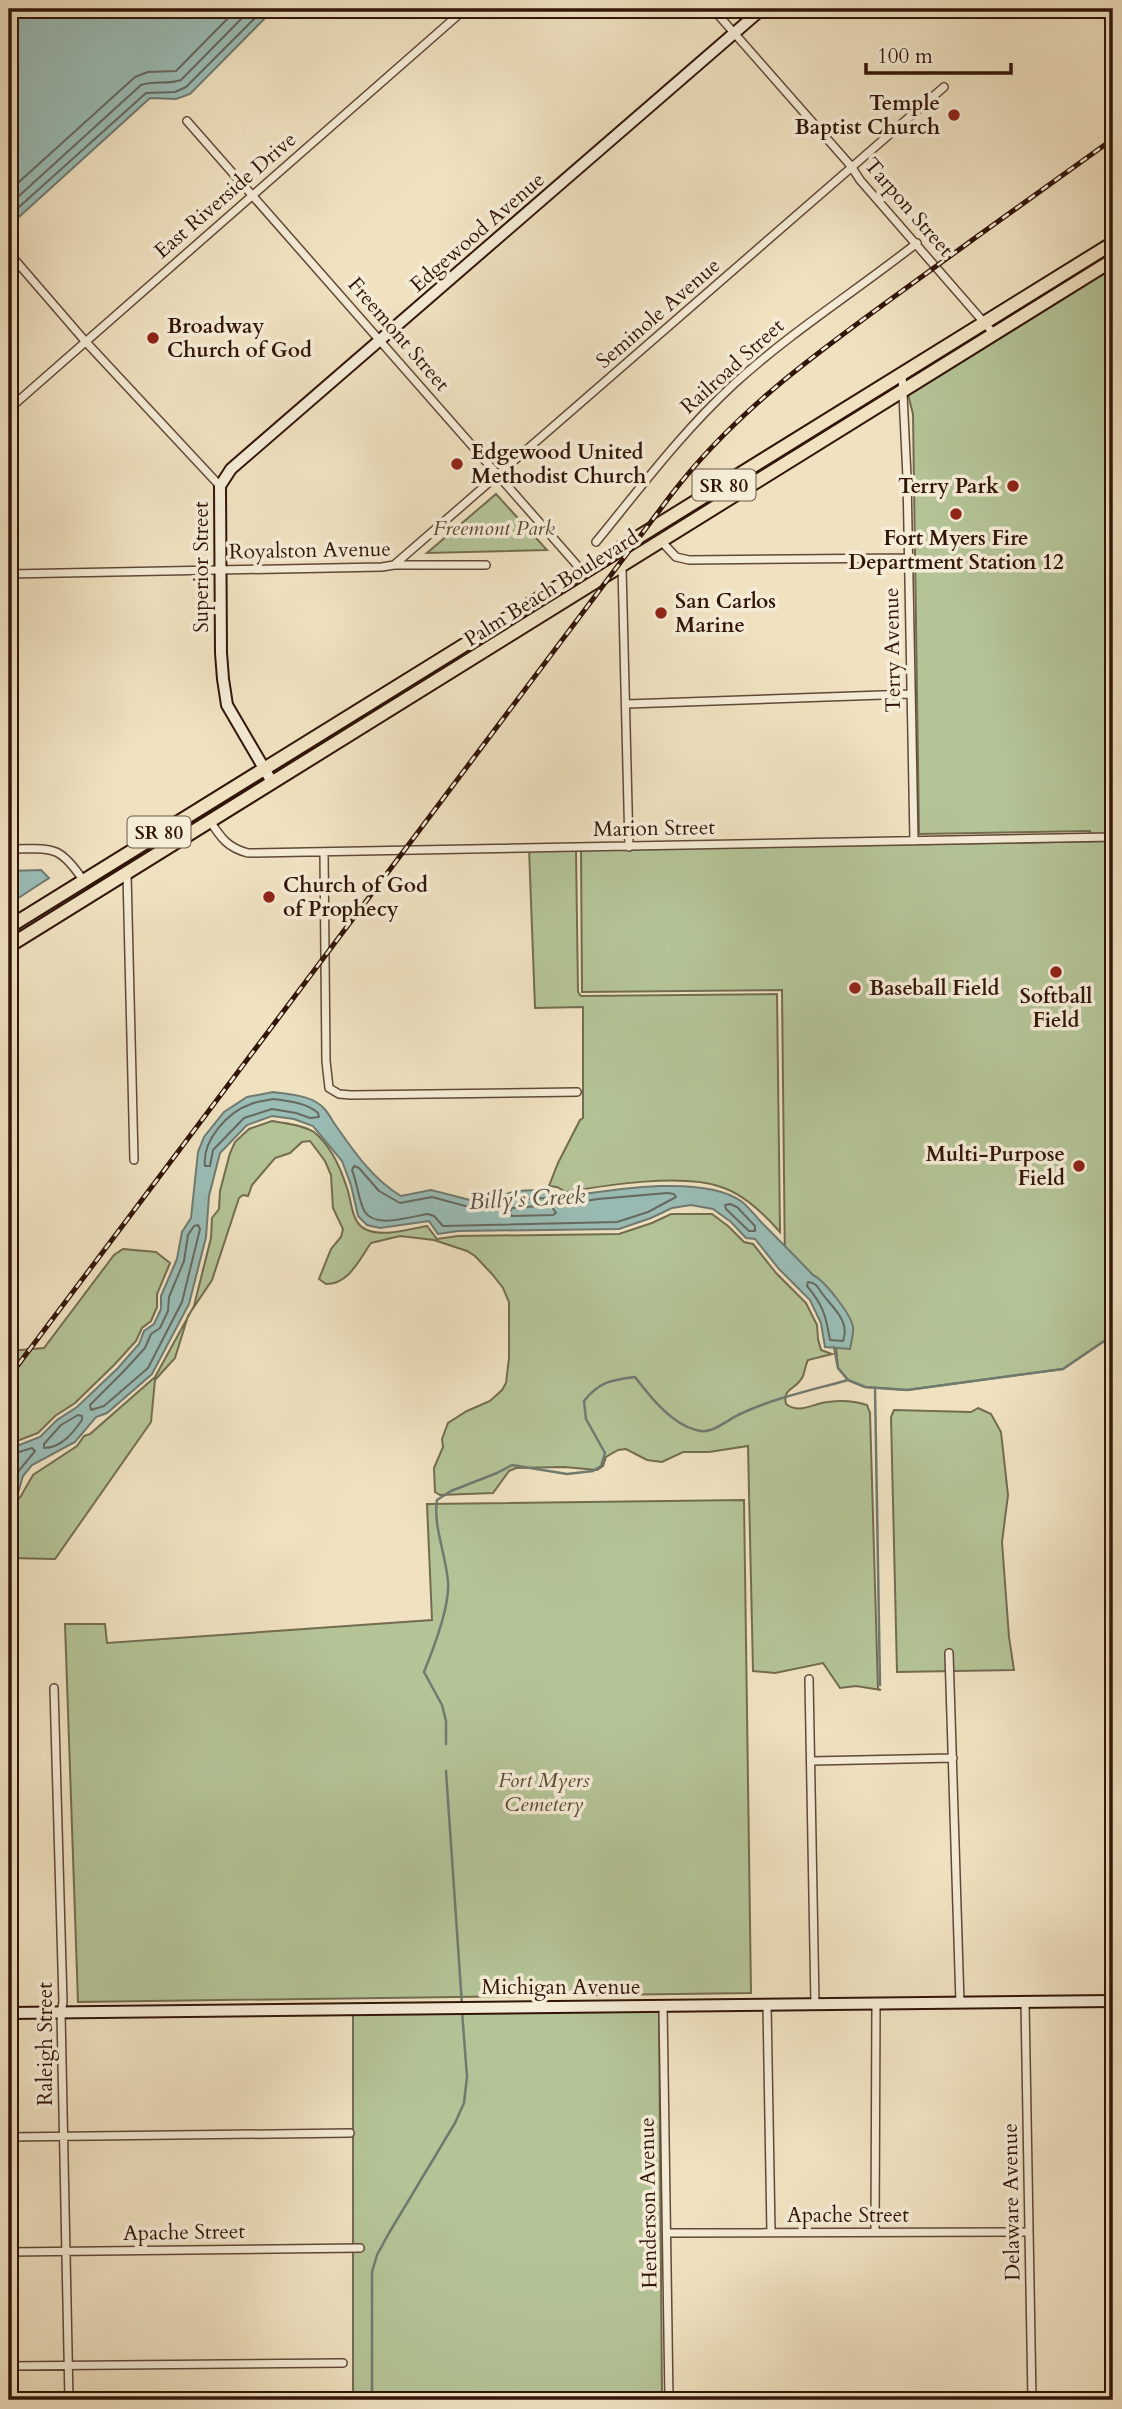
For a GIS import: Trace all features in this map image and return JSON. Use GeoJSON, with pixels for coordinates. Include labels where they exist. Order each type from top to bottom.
{"type":"FeatureCollection","features":[{"type":"Feature","properties":{"kind":"main road","name":"Palm Beach Boulevard"},"geometry":{"type":"LineString","coordinates":[[10,927],[1113,243]]}},
{"type":"Feature","properties":{"kind":"main road","name":"Palm Beach Boulevard"},"geometry":{"type":"LineString","coordinates":[[9,946],[1113,260]]}},
{"type":"Feature","properties":{"kind":"main road"},"geometry":{"type":"LineString","coordinates":[[662,542],[667,530],[676,520],[733,485],[737,478]]}},
{"type":"Feature","properties":{"kind":"main road"},"geometry":{"type":"LineString","coordinates":[[490,648],[509,628],[575,586],[583,572]]}},
{"type":"Feature","properties":{"kind":"street","name":"East Riverside Drive"},"geometry":{"type":"LineString","coordinates":[[9,409],[465,9]]}},
{"type":"Feature","properties":{"kind":"street","name":"Tarpon Street"},"geometry":{"type":"LineString","coordinates":[[713,9],[994,334]]}},
{"type":"Feature","properties":{"kind":"street","name":"Edgewood Avenue"},"geometry":{"type":"LineString","coordinates":[[220,486],[231,469],[762,9]]}},
{"type":"Feature","properties":{"kind":"street","name":"Seminole Avenue"},"geometry":{"type":"LineString","coordinates":[[394,565],[944,87]]}},
{"type":"Feature","properties":{"kind":"street","name":"Freemont Street"},"geometry":{"type":"LineString","coordinates":[[187,121],[583,572]]}},
{"type":"Feature","properties":{"kind":"street","name":"Railroad Street"},"geometry":{"type":"LineString","coordinates":[[596,542],[682,435],[732,385],[792,335],[917,243]]}},
{"type":"Feature","properties":{"kind":"street","name":"Superior Street"},"geometry":{"type":"LineString","coordinates":[[9,253],[85,341],[220,486],[224,691],[227,705],[272,782]]}},
{"type":"Feature","properties":{"kind":"street","name":"Terry Avenue"},"geometry":{"type":"LineString","coordinates":[[902,374],[914,841]]}},
{"type":"Feature","properties":{"kind":"street"},"geometry":{"type":"LineString","coordinates":[[662,542],[676,557],[689,560],[908,558]]}},
{"type":"Feature","properties":{"kind":"street","name":"Royalston Avenue"},"geometry":{"type":"LineString","coordinates":[[9,574],[486,565]]}},
{"type":"Feature","properties":{"kind":"street"},"geometry":{"type":"LineString","coordinates":[[622,567],[629,847]]}},
{"type":"Feature","properties":{"kind":"street"},"geometry":{"type":"LineString","coordinates":[[627,705],[911,694]]}},
{"type":"Feature","properties":{"kind":"street","name":"Marion Street"},"geometry":{"type":"LineString","coordinates":[[210,821],[224,842],[235,850],[248,853],[1113,837]]}},
{"type":"Feature","properties":{"kind":"street"},"geometry":{"type":"LineString","coordinates":[[9,849],[58,851],[69,859],[83,880]]}},
{"type":"Feature","properties":{"kind":"street"},"geometry":{"type":"LineString","coordinates":[[324,852],[326,1061],[329,1088],[351,1095],[577,1092]]}},
{"type":"Feature","properties":{"kind":"street"},"geometry":{"type":"LineString","coordinates":[[127,874],[134,1160]]}},
{"type":"Feature","properties":{"kind":"street"},"geometry":{"type":"LineString","coordinates":[[949,1653],[960,2003]]}},
{"type":"Feature","properties":{"kind":"street"},"geometry":{"type":"LineString","coordinates":[[809,1679],[816,2004]]}},
{"type":"Feature","properties":{"kind":"street","name":"Raleigh Street"},"geometry":{"type":"LineString","coordinates":[[54,1688],[63,2002],[61,2013],[69,2400]]}},
{"type":"Feature","properties":{"kind":"street"},"geometry":{"type":"LineString","coordinates":[[812,1761],[953,1758]]}},
{"type":"Feature","properties":{"kind":"street","name":"Michigan Avenue"},"geometry":{"type":"LineString","coordinates":[[9,2013],[1113,2001]]}},
{"type":"Feature","properties":{"kind":"street","name":"Delaware Avenue"},"geometry":{"type":"LineString","coordinates":[[1025,2002],[1032,2400]]}},
{"type":"Feature","properties":{"kind":"street"},"geometry":{"type":"LineString","coordinates":[[875,2232],[876,2004]]}},
{"type":"Feature","properties":{"kind":"street"},"geometry":{"type":"LineString","coordinates":[[767,2005],[771,2232]]}},
{"type":"Feature","properties":{"kind":"street","name":"Henderson Avenue"},"geometry":{"type":"LineString","coordinates":[[663,2006],[669,2400]]}},
{"type":"Feature","properties":{"kind":"street"},"geometry":{"type":"LineString","coordinates":[[9,2137],[350,2133]]}},
{"type":"Feature","properties":{"kind":"street","name":"Apache Street"},"geometry":{"type":"LineString","coordinates":[[667,2233],[1028,2232]]}},
{"type":"Feature","properties":{"kind":"street","name":"Apache Street"},"geometry":{"type":"LineString","coordinates":[[9,2252],[360,2248]]}},
{"type":"Feature","properties":{"kind":"street"},"geometry":{"type":"LineString","coordinates":[[9,2366],[343,2363]]}},
{"type":"Feature","properties":{"kind":"green space","name":"Terry Park"},"geometry":{"type":"Polygon","coordinates":[[[1113,261],[1113,836],[1091,836],[1090,831],[919,834],[913,414],[907,391],[1113,261]]]}},
{"type":"Feature","properties":{"kind":"green space","name":"Freemont Park"},"geometry":{"type":"Polygon","coordinates":[[[496,494],[547,550],[427,553],[496,494]]]}},
{"type":"Feature","properties":{"kind":"green space"},"geometry":{"type":"Polygon","coordinates":[[[1113,841],[1113,1335],[1063,1369],[907,1390],[865,1387],[848,1380],[838,1368],[835,1337],[830,1320],[785,1267],[782,990],[582,992],[581,850],[1113,841]]]}},
{"type":"Feature","properties":{"kind":"green space"},"geometry":{"type":"Polygon","coordinates":[[[529,848],[576,850],[578,992],[581,996],[777,994],[780,1232],[746,1200],[730,1190],[705,1183],[644,1182],[566,1192],[549,1186],[558,1163],[583,1118],[583,1007],[535,1008],[529,848]]]}},
{"type":"Feature","properties":{"kind":"green space"},"geometry":{"type":"Polygon","coordinates":[[[272,1121],[305,1128],[320,1137],[338,1165],[358,1223],[374,1232],[397,1232],[427,1226],[437,1239],[458,1236],[619,1234],[671,1214],[712,1214],[744,1242],[753,1244],[776,1273],[806,1303],[817,1325],[821,1350],[832,1354],[808,1360],[800,1381],[786,1394],[786,1404],[801,1408],[828,1402],[853,1402],[867,1405],[870,1413],[878,1689],[881,1690],[856,1686],[840,1688],[823,1663],[775,1673],[753,1671],[748,1446],[709,1452],[683,1452],[662,1462],[647,1460],[626,1449],[618,1450],[606,1457],[603,1466],[597,1470],[564,1467],[516,1468],[509,1471],[493,1493],[440,1495],[435,1492],[434,1468],[443,1447],[442,1439],[448,1423],[490,1401],[506,1383],[509,1302],[503,1288],[475,1256],[434,1240],[400,1236],[371,1243],[347,1276],[326,1284],[319,1279],[331,1249],[341,1237],[343,1229],[333,1208],[331,1175],[325,1161],[310,1141],[302,1142],[290,1153],[275,1158],[252,1185],[248,1196],[239,1198],[212,1280],[191,1312],[211,1238],[212,1218],[219,1209],[220,1191],[230,1153],[235,1142],[249,1129],[272,1121]]]}},
{"type":"Feature","properties":{"kind":"green space"},"geometry":{"type":"Polygon","coordinates":[[[123,1249],[156,1252],[170,1263],[157,1294],[157,1307],[151,1321],[142,1328],[136,1341],[115,1364],[75,1403],[55,1416],[38,1433],[9,1444],[9,1351],[44,1348],[114,1255],[123,1249]]]}},
{"type":"Feature","properties":{"kind":"green space"},"geometry":{"type":"Polygon","coordinates":[[[187,1318],[175,1358],[155,1380],[151,1422],[55,1559],[9,1558],[9,1510],[33,1475],[77,1446],[84,1436],[90,1434],[155,1377],[187,1318]]]}},
{"type":"Feature","properties":{"kind":"green space"},"geometry":{"type":"Polygon","coordinates":[[[978,1408],[991,1414],[1001,1432],[1008,1495],[1002,1542],[1014,1670],[897,1672],[891,1417],[894,1410],[971,1412],[978,1408]]]}},
{"type":"Feature","properties":{"kind":"green space","name":"Fort Myers Cemetery"},"geometry":{"type":"Polygon","coordinates":[[[744,1500],[751,1993],[78,2002],[65,1624],[105,1624],[107,1643],[432,1620],[427,1504],[744,1500]]]}},
{"type":"Feature","properties":{"kind":"green space"},"geometry":{"type":"Polygon","coordinates":[[[659,2010],[662,2400],[353,2400],[353,2014],[659,2010]]]}},
{"type":"Feature","properties":{"kind":"water"},"geometry":{"type":"Polygon","coordinates":[[[9,9],[274,9],[190,94],[176,99],[150,98],[9,226],[9,9]]]}},
{"type":"Feature","properties":{"kind":"water"},"geometry":{"type":"Polygon","coordinates":[[[41,870],[49,878],[9,904],[9,871],[41,870]]]}},
{"type":"Feature","properties":{"kind":"water"},"geometry":{"type":"Polygon","coordinates":[[[273,1092],[301,1096],[319,1104],[364,1163],[381,1181],[401,1196],[431,1190],[470,1200],[489,1201],[495,1196],[523,1191],[551,1192],[565,1197],[655,1186],[703,1188],[724,1193],[744,1203],[813,1275],[824,1283],[851,1321],[853,1335],[850,1349],[825,1347],[821,1323],[810,1300],[779,1269],[755,1239],[746,1238],[731,1222],[713,1209],[691,1205],[672,1208],[619,1229],[458,1231],[438,1234],[429,1221],[380,1228],[367,1225],[358,1216],[342,1161],[313,1126],[294,1119],[272,1116],[247,1125],[220,1153],[209,1196],[206,1237],[189,1304],[152,1374],[107,1413],[96,1417],[75,1442],[32,1465],[23,1476],[18,1493],[9,1505],[9,1449],[40,1437],[57,1420],[77,1407],[118,1368],[139,1344],[144,1331],[154,1324],[161,1309],[161,1296],[177,1259],[182,1232],[191,1218],[198,1152],[204,1137],[224,1112],[247,1097],[273,1092]]]}},
{"type":"Feature","properties":{"kind":"waterway","name":"Billy's Creek"},"geometry":{"type":"LineString","coordinates":[[834,1347],[838,1368],[848,1380],[865,1387],[907,1390],[1063,1369],[1113,1335]]}},
{"type":"Feature","properties":{"kind":"waterway"},"geometry":{"type":"LineString","coordinates":[[446,1744],[446,1721],[442,1705],[424,1672],[440,1627],[448,1592],[447,1572],[438,1530],[437,1500],[451,1491],[512,1465],[567,1474],[593,1471],[601,1466],[605,1453],[586,1419],[584,1401],[595,1389],[613,1381],[635,1377],[672,1418],[691,1428],[706,1431],[766,1403],[848,1380]]}},
{"type":"Feature","properties":{"kind":"waterway"},"geometry":{"type":"LineString","coordinates":[[875,1388],[880,1685]]}},
{"type":"Feature","properties":{"kind":"waterway"},"geometry":{"type":"LineString","coordinates":[[446,1771],[462,2005]]}},
{"type":"Feature","properties":{"kind":"waterway"},"geometry":{"type":"LineString","coordinates":[[372,2400],[372,2272],[377,2255],[455,2123],[464,2103],[467,2077],[462,2011]]}},
{"type":"Feature","properties":{"kind":"railway"},"geometry":{"type":"LineString","coordinates":[[9,1377],[696,464],[750,409],[809,360],[1113,139]]}},
{"type":"Feature","properties":{"kind":"place","name":"Temple Baptist Church"},"geometry":{"type":"Point","coordinates":[954,115]}},
{"type":"Feature","properties":{"kind":"place","name":"Broadway Church of God"},"geometry":{"type":"Point","coordinates":[153,338]}},
{"type":"Feature","properties":{"kind":"place","name":"Edgewood United Methodist Church"},"geometry":{"type":"Point","coordinates":[457,464]}},
{"type":"Feature","properties":{"kind":"place","name":"Terry Park"},"geometry":{"type":"Point","coordinates":[1013,486]}},
{"type":"Feature","properties":{"kind":"place","name":"Fort Myers Fire Department Station 12"},"geometry":{"type":"Point","coordinates":[956,514]}},
{"type":"Feature","properties":{"kind":"place","name":"San Carlos Marine"},"geometry":{"type":"Point","coordinates":[661,613]}},
{"type":"Feature","properties":{"kind":"place","name":"Church of God of Prophecy"},"geometry":{"type":"Point","coordinates":[269,897]}},
{"type":"Feature","properties":{"kind":"place","name":"Softball Field"},"geometry":{"type":"Point","coordinates":[1056,972]}},
{"type":"Feature","properties":{"kind":"place","name":"Baseball Field"},"geometry":{"type":"Point","coordinates":[855,988]}},
{"type":"Feature","properties":{"kind":"place","name":"Multi-Purpose Field"},"geometry":{"type":"Point","coordinates":[1079,1166]}}]}
